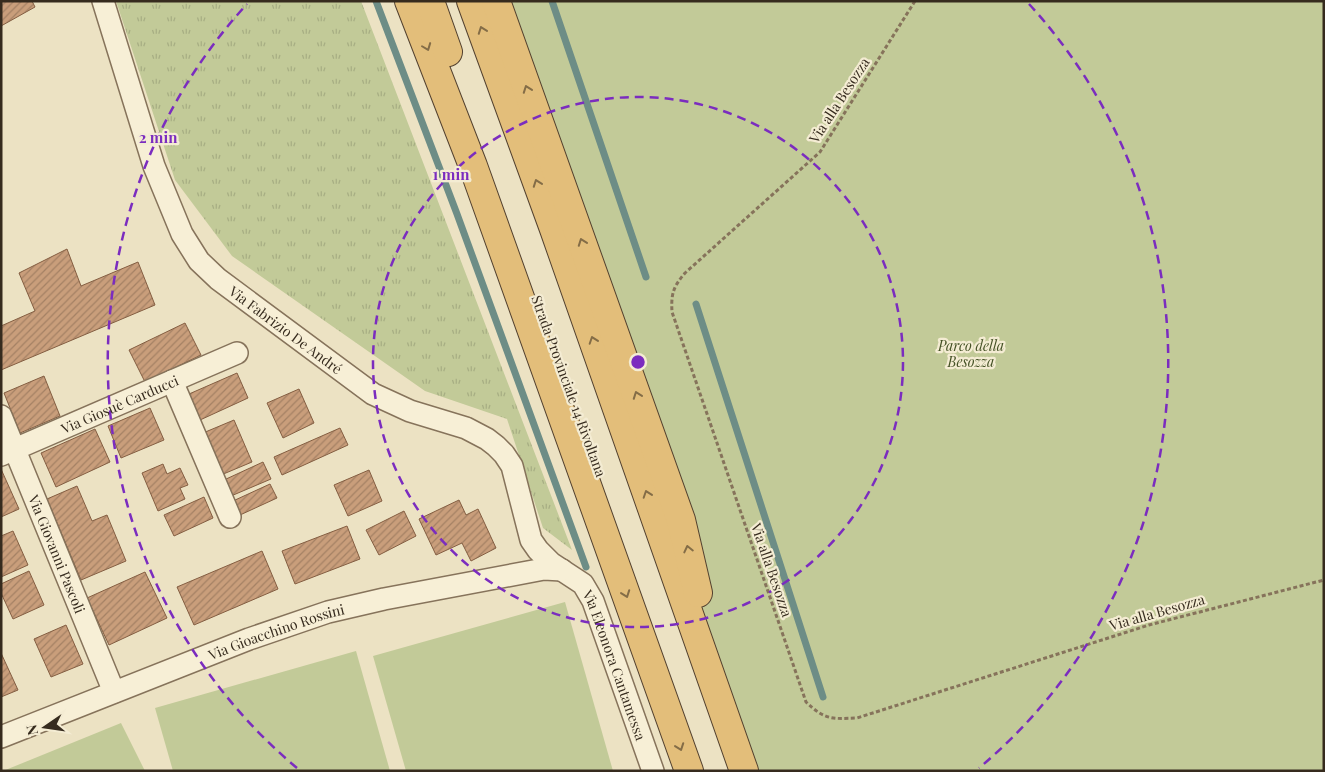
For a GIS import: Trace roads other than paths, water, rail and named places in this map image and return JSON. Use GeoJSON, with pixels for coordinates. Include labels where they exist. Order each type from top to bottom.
{"type":"FeatureCollection","features":[{"type":"Feature","properties":{"kind":"highway"},"geometry":{"type":"LineString","coordinates":[[409,1],[473,166],[689,771]]}},
{"type":"Feature","properties":{"kind":"highway","name":"Strada Provinciale 14 Rivoltana"},"geometry":{"type":"LineString","coordinates":[[430,1],[709,771]]}},
{"type":"Feature","properties":{"kind":"highway"},"geometry":{"type":"LineString","coordinates":[[471,1],[554,229],[744,771]]}},
{"type":"Feature","properties":{"kind":"highway"},"geometry":{"type":"LineString","coordinates":[[496,1],[681,520],[725,716]]}},
{"type":"Feature","properties":{"kind":"street","name":"Via Fabrizio De André"},"geometry":{"type":"LineString","coordinates":[[103,1],[154,166],[182,234],[199,261],[218,279],[373,394],[410,411],[466,428],[496,446],[512,466],[531,540],[544,556],[562,570]]}},
{"type":"Feature","properties":{"kind":"street","name":"Via Giosuè Carducci"},"geometry":{"type":"LineString","coordinates":[[8,452],[237,353]]}},
{"type":"Feature","properties":{"kind":"street"},"geometry":{"type":"LineString","coordinates":[[172,381],[230,517]]}},
{"type":"Feature","properties":{"kind":"street","name":"Via Giovanni Pascoli"},"geometry":{"type":"LineString","coordinates":[[1,416],[8,452],[114,692]]}},
{"type":"Feature","properties":{"kind":"street","name":"Via Gioacchino Rossini"},"geometry":{"type":"LineString","coordinates":[[1,737],[249,639],[346,607],[544,570],[562,570]]}},
{"type":"Feature","properties":{"kind":"street","name":"Via Eleonora Cantamessa"},"geometry":{"type":"LineString","coordinates":[[562,570],[583,584],[593,601],[652,771]]}},
{"type":"Feature","properties":{"kind":"waterway"},"geometry":{"type":"LineString","coordinates":[[376,1],[457,214],[586,567]]}},
{"type":"Feature","properties":{"kind":"waterway"},"geometry":{"type":"LineString","coordinates":[[552,1],[646,277]]}},
{"type":"Feature","properties":{"kind":"waterway"},"geometry":{"type":"LineString","coordinates":[[696,304],[823,697]]}},
{"type":"Feature","properties":{"kind":"park label","name":"Parco della Besozza"},"geometry":{"type":"Point","coordinates":[971,354]}}]}
